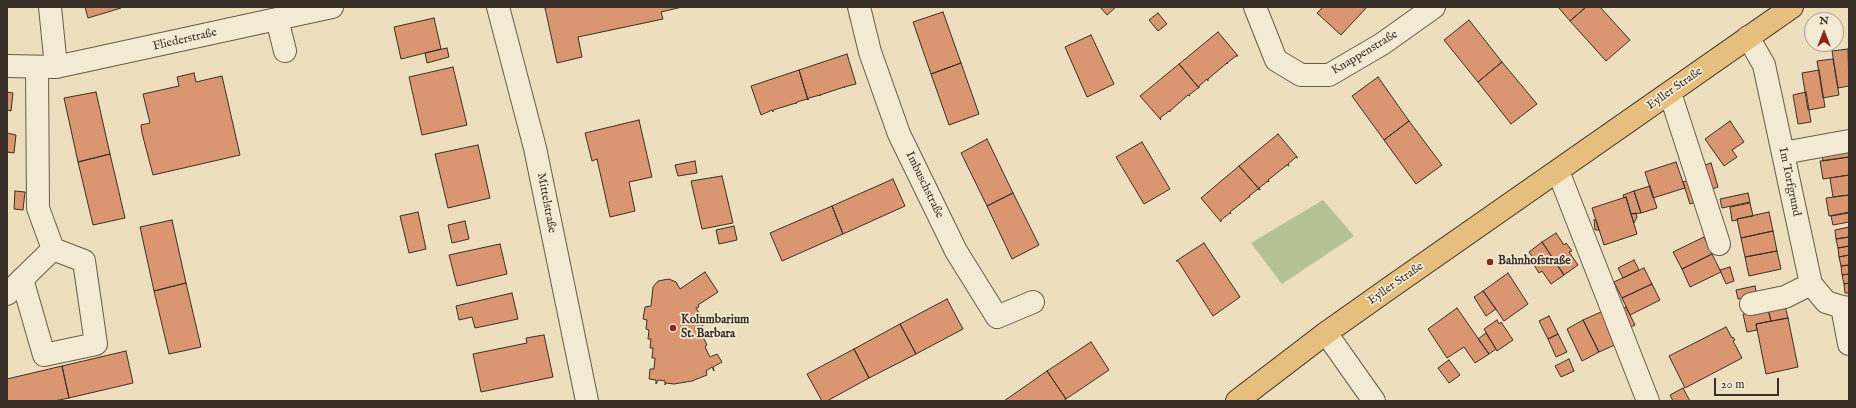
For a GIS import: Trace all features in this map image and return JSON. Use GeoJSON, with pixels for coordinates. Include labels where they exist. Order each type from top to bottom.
{"type":"FeatureCollection","features":[{"type":"Feature","properties":{"kind":"main road","name":"Eyller Straße"},"geometry":{"type":"LineString","coordinates":[[1237,401],[1326,333],[1792,7]]}},
{"type":"Feature","properties":{"kind":"street"},"geometry":{"type":"LineString","coordinates":[[22,278],[44,355],[96,344],[84,261],[53,249],[38,208],[50,7]]}},
{"type":"Feature","properties":{"kind":"street","name":"Fliederstraße"},"geometry":{"type":"LineString","coordinates":[[7,66],[46,67],[332,7]]}},
{"type":"Feature","properties":{"kind":"street","name":"Mittelstraße"},"geometry":{"type":"LineString","coordinates":[[498,7],[535,148],[587,401]]}},
{"type":"Feature","properties":{"kind":"street","name":"Imbuschstraße"},"geometry":{"type":"LineString","coordinates":[[859,7],[870,52],[899,134],[956,250],[997,317],[1033,302]]}},
{"type":"Feature","properties":{"kind":"street","name":"Knappenstraße"},"geometry":{"type":"LineString","coordinates":[[1255,7],[1276,60],[1301,75],[1329,75],[1382,44],[1434,7]]}},
{"type":"Feature","properties":{"kind":"street"},"geometry":{"type":"LineString","coordinates":[[277,19],[285,51]]}},
{"type":"Feature","properties":{"kind":"street","name":"Im Torfgrund"},"geometry":{"type":"LineString","coordinates":[[1748,37],[1764,66],[1811,284],[1826,302],[1846,308]]}},
{"type":"Feature","properties":{"kind":"street"},"geometry":{"type":"LineString","coordinates":[[1670,93],[1719,244]]}},
{"type":"Feature","properties":{"kind":"street"},"geometry":{"type":"LineString","coordinates":[[1783,152],[1849,141]]}},
{"type":"Feature","properties":{"kind":"street"},"geometry":{"type":"LineString","coordinates":[[1558,172],[1648,401]]}},
{"type":"Feature","properties":{"kind":"street"},"geometry":{"type":"LineString","coordinates":[[7,294],[53,249]]}},
{"type":"Feature","properties":{"kind":"street"},"geometry":{"type":"LineString","coordinates":[[1751,304],[1785,297],[1811,284]]}},
{"type":"Feature","properties":{"kind":"street"},"geometry":{"type":"LineString","coordinates":[[1846,308],[1849,344]]}},
{"type":"Feature","properties":{"kind":"street"},"geometry":{"type":"LineString","coordinates":[[1326,333],[1374,401]]}},
{"type":"Feature","properties":{"kind":"green space"},"geometry":{"type":"Polygon","coordinates":[[[1323,200],[1354,236],[1282,284],[1251,243],[1323,200]]]}},
{"type":"Feature","properties":{"kind":"building"},"geometry":{"type":"Polygon","coordinates":[[[85,7],[121,7],[121,8],[88,18],[85,7]]]}},
{"type":"Feature","properties":{"kind":"building"},"geometry":{"type":"Polygon","coordinates":[[[682,7],[661,12],[663,19],[578,37],[582,57],[557,63],[545,8],[682,7]]]}},
{"type":"Feature","properties":{"kind":"building"},"geometry":{"type":"Polygon","coordinates":[[[1100,7],[1116,7],[1107,15],[1100,7]]]}},
{"type":"Feature","properties":{"kind":"building"},"geometry":{"type":"Polygon","coordinates":[[[1323,7],[1367,7],[1341,35],[1317,13],[1323,7]]]}},
{"type":"Feature","properties":{"kind":"building"},"geometry":{"type":"Polygon","coordinates":[[[1558,7],[1586,7],[1570,21],[1558,7]]]}},
{"type":"Feature","properties":{"kind":"building"},"geometry":{"type":"Polygon","coordinates":[[[1586,7],[1600,7],[1630,40],[1606,61],[1570,21],[1586,7]]]}},
{"type":"Feature","properties":{"kind":"building"},"geometry":{"type":"Polygon","coordinates":[[[943,12],[961,63],[931,74],[913,22],[943,12]]]}},
{"type":"Feature","properties":{"kind":"building"},"geometry":{"type":"Polygon","coordinates":[[[1158,13],[1167,24],[1158,31],[1149,20],[1158,13]]]}},
{"type":"Feature","properties":{"kind":"building"},"geometry":{"type":"Polygon","coordinates":[[[434,18],[441,49],[401,59],[394,27],[434,18]]]}},
{"type":"Feature","properties":{"kind":"building"},"geometry":{"type":"Polygon","coordinates":[[[1469,20],[1502,62],[1478,82],[1444,40],[1469,20]]]}},
{"type":"Feature","properties":{"kind":"building"},"geometry":{"type":"Polygon","coordinates":[[[1218,32],[1238,56],[1227,63],[1208,79],[1208,81],[1207,79],[1199,86],[1199,88],[1179,64],[1218,32]]]}},
{"type":"Feature","properties":{"kind":"building"},"geometry":{"type":"Polygon","coordinates":[[[1091,35],[1114,84],[1087,97],[1065,47],[1091,35]]]}},
{"type":"Feature","properties":{"kind":"building"},"geometry":{"type":"Polygon","coordinates":[[[447,48],[449,57],[427,63],[425,53],[447,48]]]}},
{"type":"Feature","properties":{"kind":"building"},"geometry":{"type":"Polygon","coordinates":[[[1848,49],[1849,86],[1838,88],[1832,52],[1844,52],[1844,50],[1848,49]]]}},
{"type":"Feature","properties":{"kind":"building"},"geometry":{"type":"Polygon","coordinates":[[[847,54],[856,84],[809,98],[808,100],[799,70],[847,54]]]}},
{"type":"Feature","properties":{"kind":"building"},"geometry":{"type":"Polygon","coordinates":[[[1833,59],[1839,95],[1823,98],[1817,61],[1833,59]]]}},
{"type":"Feature","properties":{"kind":"building"},"geometry":{"type":"Polygon","coordinates":[[[1502,62],[1537,104],[1511,124],[1478,82],[1502,62]]]}},
{"type":"Feature","properties":{"kind":"building"},"geometry":{"type":"Polygon","coordinates":[[[961,63],[979,114],[949,125],[931,74],[961,63]]]}},
{"type":"Feature","properties":{"kind":"building"},"geometry":{"type":"Polygon","coordinates":[[[1179,64],[1199,88],[1189,95],[1190,96],[1188,95],[1170,112],[1169,111],[1160,118],[1161,120],[1140,96],[1179,64]]]}},
{"type":"Feature","properties":{"kind":"building"},"geometry":{"type":"Polygon","coordinates":[[[453,67],[467,125],[422,135],[409,77],[453,67]]]}},
{"type":"Feature","properties":{"kind":"building"},"geometry":{"type":"Polygon","coordinates":[[[799,70],[808,100],[797,102],[796,104],[773,110],[773,112],[772,110],[761,115],[751,86],[799,70]]]}},
{"type":"Feature","properties":{"kind":"building"},"geometry":{"type":"Polygon","coordinates":[[[1819,70],[1825,107],[1808,110],[1802,73],[1819,70]]]}},
{"type":"Feature","properties":{"kind":"building"},"geometry":{"type":"Polygon","coordinates":[[[194,73],[196,82],[222,76],[240,155],[153,175],[141,125],[150,123],[143,94],[179,86],[177,77],[194,73]]]}},
{"type":"Feature","properties":{"kind":"building"},"geometry":{"type":"Polygon","coordinates":[[[1378,77],[1409,121],[1384,140],[1352,96],[1378,77]]]}},
{"type":"Feature","properties":{"kind":"building"},"geometry":{"type":"Polygon","coordinates":[[[7,92],[13,93],[11,111],[7,110],[7,92]]]}},
{"type":"Feature","properties":{"kind":"building"},"geometry":{"type":"Polygon","coordinates":[[[96,92],[110,154],[78,162],[64,98],[96,92]]]}},
{"type":"Feature","properties":{"kind":"building"},"geometry":{"type":"Polygon","coordinates":[[[1806,92],[1811,122],[1798,124],[1793,95],[1806,92]]]}},
{"type":"Feature","properties":{"kind":"building"},"geometry":{"type":"Polygon","coordinates":[[[639,120],[652,177],[629,182],[635,211],[610,217],[597,159],[592,161],[585,133],[639,120]]]}},
{"type":"Feature","properties":{"kind":"building"},"geometry":{"type":"Polygon","coordinates":[[[1409,121],[1442,165],[1416,184],[1384,140],[1409,121]]]}},
{"type":"Feature","properties":{"kind":"building"},"geometry":{"type":"Polygon","coordinates":[[[1730,121],[1744,142],[1732,150],[1737,157],[1724,166],[1705,139],[1730,121]]]}},
{"type":"Feature","properties":{"kind":"building"},"geometry":{"type":"Polygon","coordinates":[[[7,133],[16,135],[14,153],[7,152],[7,133]]]}},
{"type":"Feature","properties":{"kind":"building"},"geometry":{"type":"Polygon","coordinates":[[[1278,134],[1298,158],[1296,157],[1288,164],[1289,166],[1287,165],[1268,180],[1269,182],[1268,181],[1259,188],[1260,190],[1239,166],[1278,134]]]}},
{"type":"Feature","properties":{"kind":"building"},"geometry":{"type":"Polygon","coordinates":[[[987,139],[1013,193],[987,206],[961,153],[987,139]]]}},
{"type":"Feature","properties":{"kind":"building"},"geometry":{"type":"Polygon","coordinates":[[[1142,142],[1170,189],[1144,204],[1116,157],[1142,142]]]}},
{"type":"Feature","properties":{"kind":"building"},"geometry":{"type":"Polygon","coordinates":[[[478,145],[490,198],[448,208],[435,154],[478,145]]]}},
{"type":"Feature","properties":{"kind":"building"},"geometry":{"type":"Polygon","coordinates":[[[1849,147],[1849,157],[1823,161],[1822,151],[1849,147]]]}},
{"type":"Feature","properties":{"kind":"building"},"geometry":{"type":"Polygon","coordinates":[[[110,154],[125,218],[93,225],[78,162],[110,154]]]}},
{"type":"Feature","properties":{"kind":"building"},"geometry":{"type":"Polygon","coordinates":[[[1849,157],[1849,175],[1823,179],[1820,161],[1849,157]]]}},
{"type":"Feature","properties":{"kind":"building"},"geometry":{"type":"Polygon","coordinates":[[[695,161],[697,173],[678,176],[675,165],[695,161]]]}},
{"type":"Feature","properties":{"kind":"building"},"geometry":{"type":"Polygon","coordinates":[[[1676,162],[1685,188],[1653,198],[1645,172],[1676,162]]]}},
{"type":"Feature","properties":{"kind":"building"},"geometry":{"type":"Polygon","coordinates":[[[1711,163],[1718,187],[1707,191],[1700,167],[1711,163]]]}},
{"type":"Feature","properties":{"kind":"building"},"geometry":{"type":"Polygon","coordinates":[[[1239,166],[1260,190],[1258,189],[1249,196],[1250,197],[1230,212],[1231,214],[1230,213],[1221,220],[1221,222],[1201,198],[1239,166]]]}},
{"type":"Feature","properties":{"kind":"building"},"geometry":{"type":"Polygon","coordinates":[[[1849,175],[1849,195],[1833,197],[1830,178],[1849,175]]]}},
{"type":"Feature","properties":{"kind":"building"},"geometry":{"type":"Polygon","coordinates":[[[722,176],[733,223],[702,229],[691,181],[722,176]]]}},
{"type":"Feature","properties":{"kind":"building"},"geometry":{"type":"Polygon","coordinates":[[[893,179],[905,206],[843,234],[832,206],[893,179]]]}},
{"type":"Feature","properties":{"kind":"building"},"geometry":{"type":"Polygon","coordinates":[[[1692,179],[1699,201],[1690,204],[1683,182],[1692,179]]]}},
{"type":"Feature","properties":{"kind":"building"},"geometry":{"type":"Polygon","coordinates":[[[1650,186],[1657,208],[1641,213],[1634,191],[1650,186]]]}},
{"type":"Feature","properties":{"kind":"building"},"geometry":{"type":"Polygon","coordinates":[[[15,191],[25,192],[23,210],[14,209],[15,191]]]}},
{"type":"Feature","properties":{"kind":"building"},"geometry":{"type":"Polygon","coordinates":[[[1634,191],[1641,213],[1631,214],[1626,197],[1624,198],[1623,195],[1634,191]]]}},
{"type":"Feature","properties":{"kind":"building"},"geometry":{"type":"Polygon","coordinates":[[[1013,193],[1039,245],[1012,259],[987,206],[1013,193]]]}},
{"type":"Feature","properties":{"kind":"building"},"geometry":{"type":"Polygon","coordinates":[[[1748,193],[1750,202],[1722,208],[1720,199],[1748,193]]]}},
{"type":"Feature","properties":{"kind":"building"},"geometry":{"type":"Polygon","coordinates":[[[1849,195],[1849,212],[1829,216],[1826,198],[1849,195]]]}},
{"type":"Feature","properties":{"kind":"building"},"geometry":{"type":"Polygon","coordinates":[[[1626,197],[1637,234],[1604,245],[1592,208],[1626,197]]]}},
{"type":"Feature","properties":{"kind":"building"},"geometry":{"type":"Polygon","coordinates":[[[1750,203],[1753,216],[1732,221],[1730,207],[1750,203]]]}},
{"type":"Feature","properties":{"kind":"building"},"geometry":{"type":"Polygon","coordinates":[[[832,206],[843,234],[782,261],[770,233],[832,206]]]}},
{"type":"Feature","properties":{"kind":"building"},"geometry":{"type":"Polygon","coordinates":[[[418,212],[426,249],[409,253],[400,216],[418,212]]]}},
{"type":"Feature","properties":{"kind":"building"},"geometry":{"type":"Polygon","coordinates":[[[1769,212],[1773,231],[1741,238],[1737,219],[1769,212]]]}},
{"type":"Feature","properties":{"kind":"building"},"geometry":{"type":"Polygon","coordinates":[[[1636,213],[1637,217],[1634,223],[1631,214],[1636,213]]]}},
{"type":"Feature","properties":{"kind":"building"},"geometry":{"type":"Polygon","coordinates":[[[1849,213],[1849,222],[1833,225],[1831,216],[1849,213]]]}},
{"type":"Feature","properties":{"kind":"building"},"geometry":{"type":"Polygon","coordinates":[[[172,220],[186,283],[154,291],[140,227],[172,220]]]}},
{"type":"Feature","properties":{"kind":"building"},"geometry":{"type":"Polygon","coordinates":[[[1594,220],[1596,220],[1599,230],[1595,230],[1594,220]]]}},
{"type":"Feature","properties":{"kind":"building"},"geometry":{"type":"Polygon","coordinates":[[[465,221],[469,239],[452,243],[448,225],[465,221]]]}},
{"type":"Feature","properties":{"kind":"building"},"geometry":{"type":"Polygon","coordinates":[[[734,226],[737,240],[719,244],[716,230],[734,226]]]}},
{"type":"Feature","properties":{"kind":"building"},"geometry":{"type":"Polygon","coordinates":[[[1849,227],[1849,237],[1836,239],[1835,230],[1849,227]]]}},
{"type":"Feature","properties":{"kind":"building"},"geometry":{"type":"Polygon","coordinates":[[[1773,231],[1777,251],[1745,257],[1741,238],[1773,231]]]}},
{"type":"Feature","properties":{"kind":"building"},"geometry":{"type":"Polygon","coordinates":[[[1556,233],[1564,245],[1566,243],[1572,251],[1569,252],[1578,265],[1564,275],[1542,242],[1556,233]]]}},
{"type":"Feature","properties":{"kind":"building"},"geometry":{"type":"Polygon","coordinates":[[[1704,237],[1712,254],[1682,269],[1673,252],[1704,237]]]}},
{"type":"Feature","properties":{"kind":"building"},"geometry":{"type":"Polygon","coordinates":[[[1849,237],[1849,246],[1838,248],[1836,239],[1849,237]]]}},
{"type":"Feature","properties":{"kind":"building"},"geometry":{"type":"Polygon","coordinates":[[[1542,242],[1564,275],[1551,284],[1542,271],[1539,273],[1534,265],[1537,263],[1529,252],[1542,242]]]}},
{"type":"Feature","properties":{"kind":"building"},"geometry":{"type":"Polygon","coordinates":[[[1204,243],[1240,297],[1213,316],[1178,261],[1176,261],[1204,243]]]}},
{"type":"Feature","properties":{"kind":"building"},"geometry":{"type":"Polygon","coordinates":[[[500,244],[507,274],[457,286],[449,255],[500,244]]]}},
{"type":"Feature","properties":{"kind":"building"},"geometry":{"type":"Polygon","coordinates":[[[1849,246],[1849,255],[1839,257],[1838,248],[1849,246]]]}},
{"type":"Feature","properties":{"kind":"building"},"geometry":{"type":"Polygon","coordinates":[[[1777,251],[1781,269],[1749,276],[1745,257],[1777,251]]]}},
{"type":"Feature","properties":{"kind":"building"},"geometry":{"type":"Polygon","coordinates":[[[1712,254],[1721,272],[1690,287],[1682,269],[1712,254]]]}},
{"type":"Feature","properties":{"kind":"building"},"geometry":{"type":"Polygon","coordinates":[[[1849,255],[1849,265],[1841,266],[1839,257],[1849,255]]]}},
{"type":"Feature","properties":{"kind":"building"},"geometry":{"type":"Polygon","coordinates":[[[1634,260],[1639,270],[1623,278],[1618,268],[1634,260]]]}},
{"type":"Feature","properties":{"kind":"building"},"geometry":{"type":"Polygon","coordinates":[[[1849,265],[1849,274],[1842,275],[1841,266],[1849,265]]]}},
{"type":"Feature","properties":{"kind":"building"},"geometry":{"type":"Polygon","coordinates":[[[1730,267],[1734,281],[1726,284],[1720,270],[1730,267]]]}},
{"type":"Feature","properties":{"kind":"building"},"geometry":{"type":"Polygon","coordinates":[[[1644,268],[1652,284],[1622,298],[1614,282],[1644,268]]]}},
{"type":"Feature","properties":{"kind":"building","name":"Kolumbarium St. Barbara"},"geometry":{"type":"Polygon","coordinates":[[[705,272],[718,292],[698,305],[699,307],[696,308],[701,316],[698,318],[703,326],[700,327],[705,335],[703,337],[707,345],[705,347],[710,357],[717,354],[722,362],[713,367],[714,371],[712,367],[706,371],[707,375],[692,381],[674,384],[666,383],[665,385],[665,381],[658,380],[656,384],[656,380],[649,379],[650,369],[654,369],[655,358],[652,358],[653,348],[650,348],[651,339],[648,339],[649,330],[646,329],[647,320],[643,319],[645,307],[651,306],[653,287],[658,281],[669,279],[676,282],[680,289],[705,272]]]}},
{"type":"Feature","properties":{"kind":"building"},"geometry":{"type":"Polygon","coordinates":[[[1508,273],[1528,304],[1504,321],[1483,291],[1508,273]]]}},
{"type":"Feature","properties":{"kind":"building"},"geometry":{"type":"Polygon","coordinates":[[[1849,274],[1849,283],[1844,284],[1842,275],[1849,274]]]}},
{"type":"Feature","properties":{"kind":"building"},"geometry":{"type":"Polygon","coordinates":[[[186,283],[201,347],[169,354],[154,291],[186,283]]]}},
{"type":"Feature","properties":{"kind":"building"},"geometry":{"type":"Polygon","coordinates":[[[1849,283],[1849,293],[1845,293],[1844,284],[1849,283]]]}},
{"type":"Feature","properties":{"kind":"building"},"geometry":{"type":"Polygon","coordinates":[[[1652,284],[1660,300],[1630,315],[1622,298],[1652,284]]]}},
{"type":"Feature","properties":{"kind":"building"},"geometry":{"type":"Polygon","coordinates":[[[1755,286],[1757,295],[1738,299],[1736,290],[1755,286]]]}},
{"type":"Feature","properties":{"kind":"building"},"geometry":{"type":"Polygon","coordinates":[[[1483,291],[1496,309],[1486,316],[1474,297],[1483,291]]]}},
{"type":"Feature","properties":{"kind":"building"},"geometry":{"type":"Polygon","coordinates":[[[512,293],[518,319],[475,328],[472,317],[459,320],[456,306],[512,293]]]}},
{"type":"Feature","properties":{"kind":"building"},"geometry":{"type":"Polygon","coordinates":[[[947,299],[963,329],[916,354],[900,324],[947,299]]]}},
{"type":"Feature","properties":{"kind":"building"},"geometry":{"type":"Polygon","coordinates":[[[1785,306],[1788,318],[1771,321],[1768,309],[1785,306]]]}},
{"type":"Feature","properties":{"kind":"building"},"geometry":{"type":"Polygon","coordinates":[[[1626,307],[1635,325],[1624,330],[1616,312],[1626,307]]]}},
{"type":"Feature","properties":{"kind":"building"},"geometry":{"type":"Polygon","coordinates":[[[1457,308],[1489,354],[1475,363],[1464,347],[1447,358],[1428,329],[1457,308]]]}},
{"type":"Feature","properties":{"kind":"building"},"geometry":{"type":"Polygon","coordinates":[[[1768,309],[1771,321],[1756,324],[1757,330],[1747,332],[1743,314],[1768,309]]]}},
{"type":"Feature","properties":{"kind":"building"},"geometry":{"type":"Polygon","coordinates":[[[1601,312],[1617,344],[1599,352],[1583,320],[1601,312]]]}},
{"type":"Feature","properties":{"kind":"building"},"geometry":{"type":"Polygon","coordinates":[[[1549,316],[1558,334],[1548,339],[1539,321],[1549,316]]]}},
{"type":"Feature","properties":{"kind":"building"},"geometry":{"type":"Polygon","coordinates":[[[1788,318],[1798,367],[1766,374],[1756,324],[1788,318]]]}},
{"type":"Feature","properties":{"kind":"building"},"geometry":{"type":"Polygon","coordinates":[[[1497,320],[1499,324],[1501,322],[1513,340],[1497,351],[1484,329],[1497,320]]]}},
{"type":"Feature","properties":{"kind":"building"},"geometry":{"type":"Polygon","coordinates":[[[1583,320],[1599,352],[1582,361],[1567,329],[1583,320]]]}},
{"type":"Feature","properties":{"kind":"building"},"geometry":{"type":"Polygon","coordinates":[[[900,324],[916,354],[869,378],[854,349],[900,324]]]}},
{"type":"Feature","properties":{"kind":"building"},"geometry":{"type":"Polygon","coordinates":[[[1726,327],[1732,338],[1733,337],[1735,340],[1733,341],[1742,358],[1685,388],[1669,356],[1726,327]]]}},
{"type":"Feature","properties":{"kind":"building"},"geometry":{"type":"Polygon","coordinates":[[[1486,333],[1496,349],[1489,354],[1478,339],[1486,333]]]}},
{"type":"Feature","properties":{"kind":"building"},"geometry":{"type":"Polygon","coordinates":[[[1558,334],[1567,352],[1556,357],[1548,339],[1558,334]]]}},
{"type":"Feature","properties":{"kind":"building"},"geometry":{"type":"Polygon","coordinates":[[[544,335],[553,377],[481,392],[473,354],[527,343],[526,338],[544,335]]]}},
{"type":"Feature","properties":{"kind":"building"},"geometry":{"type":"Polygon","coordinates":[[[1091,342],[1109,370],[1066,399],[1047,371],[1091,342]]]}},
{"type":"Feature","properties":{"kind":"building"},"geometry":{"type":"Polygon","coordinates":[[[854,349],[869,378],[827,401],[822,401],[807,374],[854,349]]]}},
{"type":"Feature","properties":{"kind":"building"},"geometry":{"type":"Polygon","coordinates":[[[126,351],[133,383],[69,398],[62,366],[126,351]]]}},
{"type":"Feature","properties":{"kind":"building"},"geometry":{"type":"Polygon","coordinates":[[[1569,359],[1574,371],[1561,377],[1555,366],[1569,359]]]}},
{"type":"Feature","properties":{"kind":"building"},"geometry":{"type":"Polygon","coordinates":[[[1449,360],[1460,375],[1449,383],[1438,368],[1449,360]]]}},
{"type":"Feature","properties":{"kind":"building"},"geometry":{"type":"Polygon","coordinates":[[[62,366],[69,398],[54,401],[7,401],[7,379],[62,366]]]}},
{"type":"Feature","properties":{"kind":"building"},"geometry":{"type":"Polygon","coordinates":[[[1047,371],[1066,399],[1063,401],[1004,401],[1047,371]]]}},
{"type":"Feature","properties":{"kind":"building"},"geometry":{"type":"Polygon","coordinates":[[[1683,388],[1690,401],[1673,401],[1670,395],[1683,388]]]}},
{"type":"Feature","properties":{"kind":"place","name":"Bahnhofstraße"},"geometry":{"type":"Point","coordinates":[1490,262]}},
{"type":"Feature","properties":{"kind":"place","name":"Kolumbarium St. Barbara"},"geometry":{"type":"Point","coordinates":[673,328]}}]}
